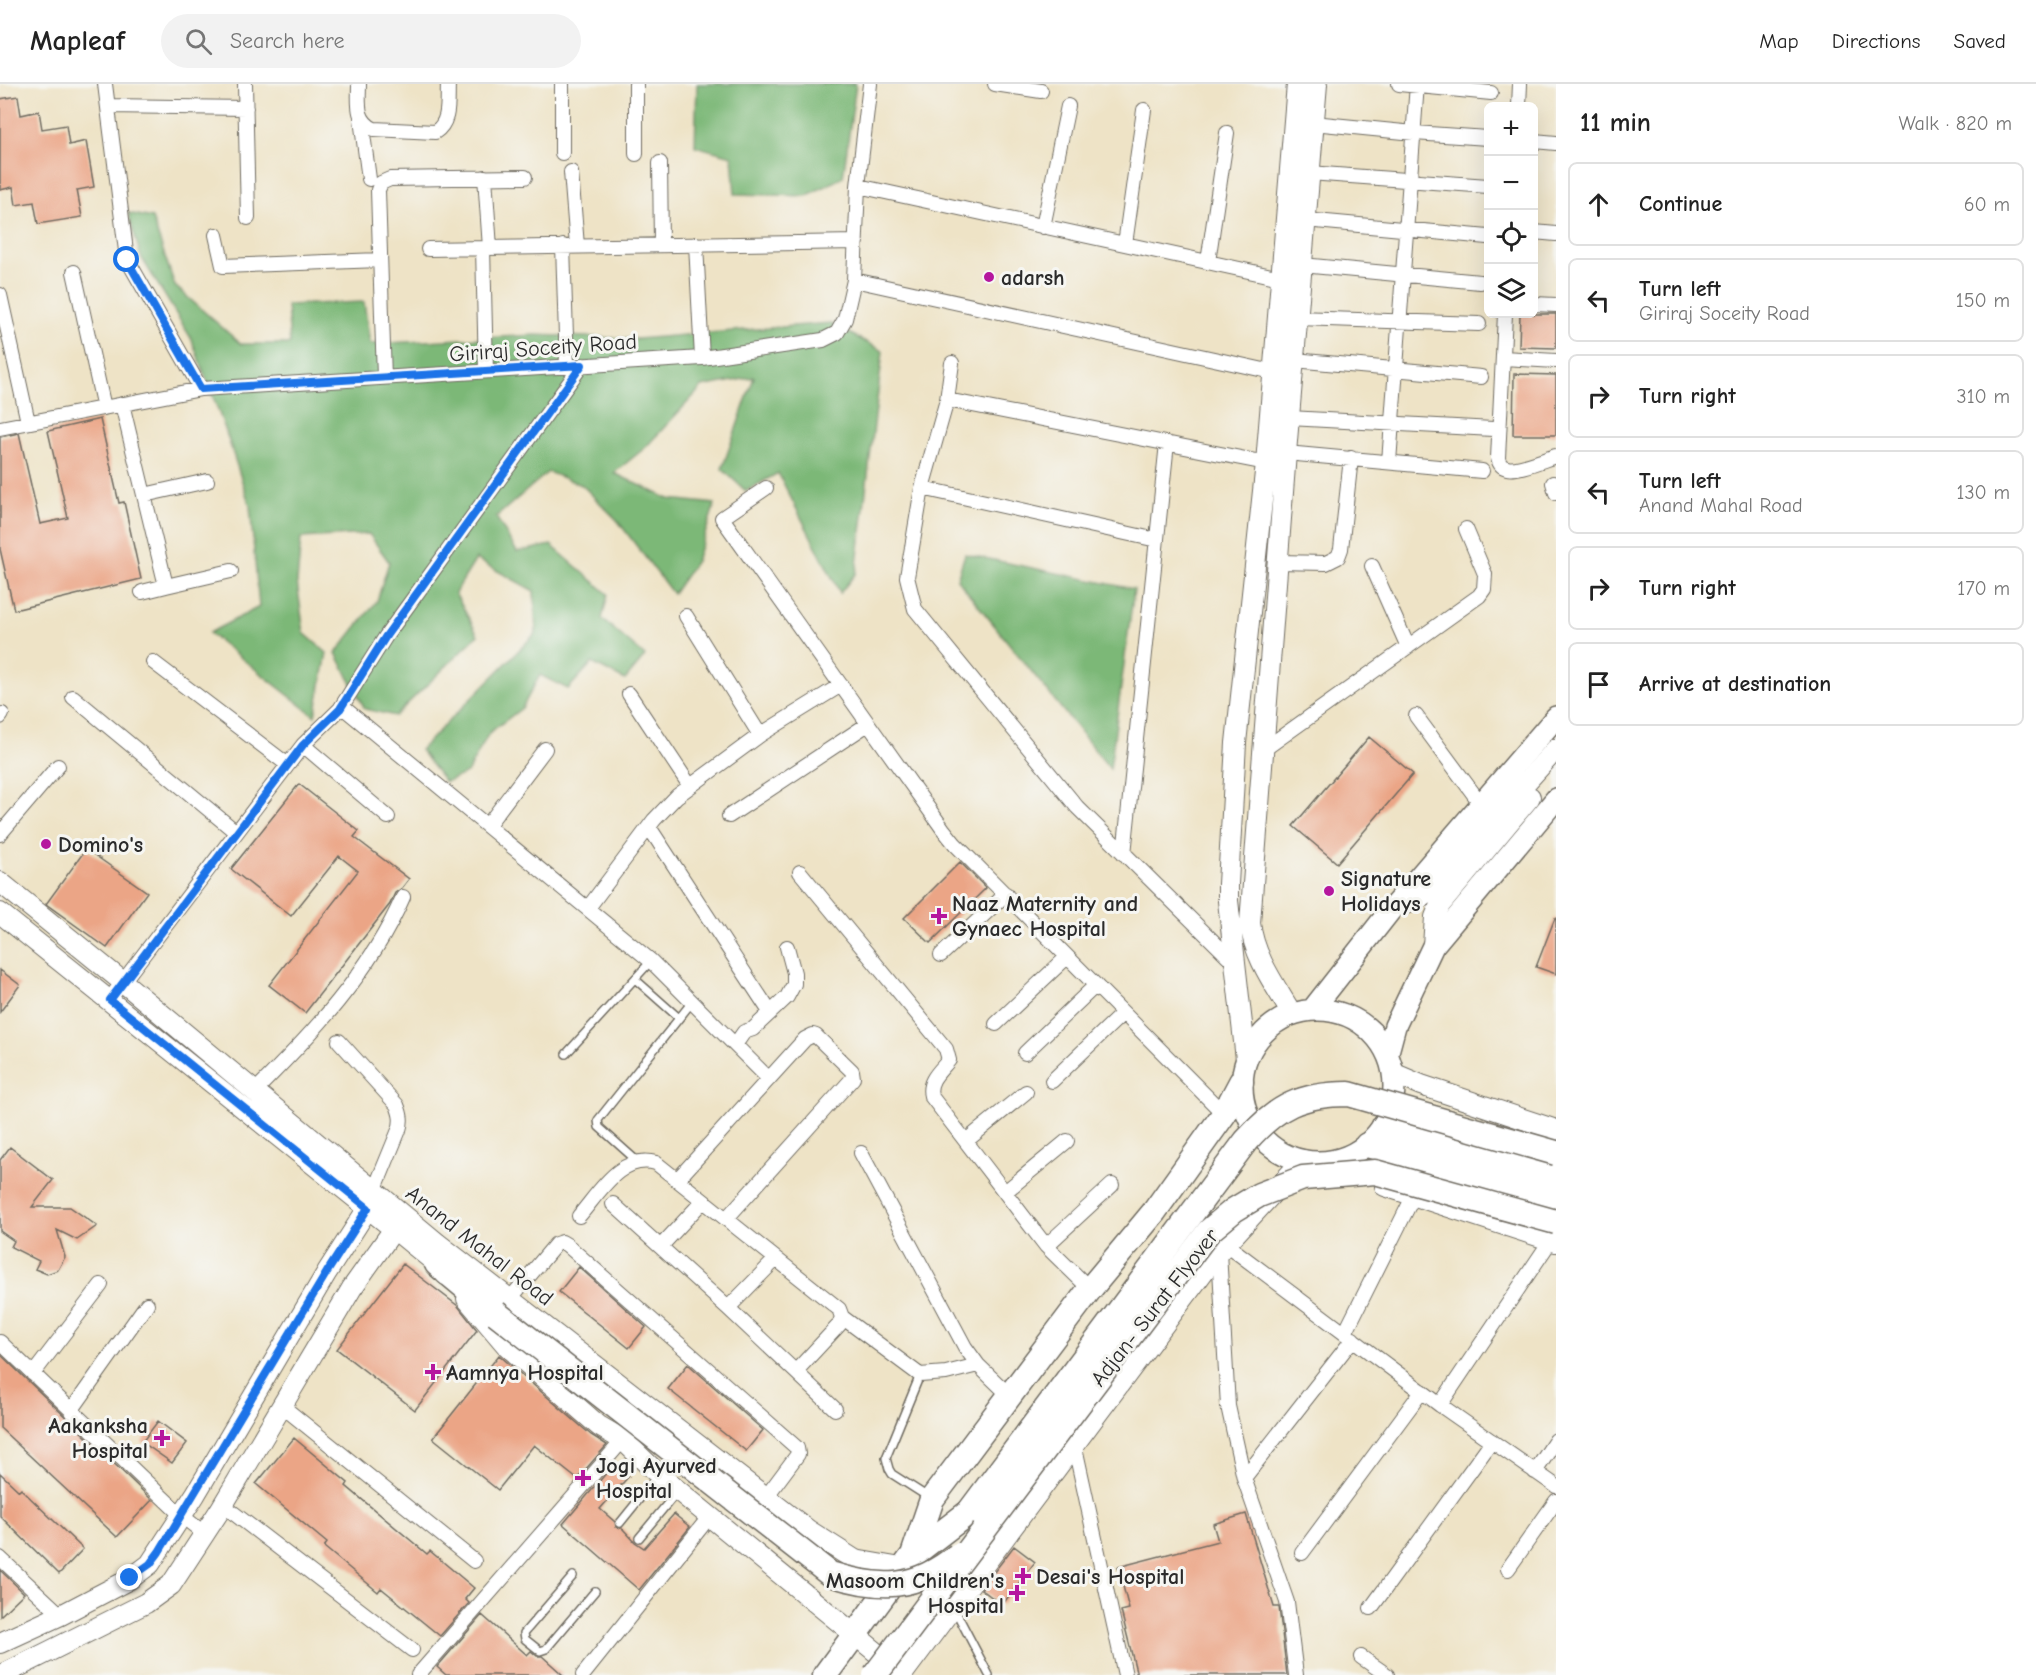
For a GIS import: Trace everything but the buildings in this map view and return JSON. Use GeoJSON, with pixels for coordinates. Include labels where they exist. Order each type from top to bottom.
{"type":"FeatureCollection","features":[{"type":"Feature","properties":{"kind":"highway"},"geometry":{"type":"LineString","coordinates":[[825,1675],[907,1561],[932,1499],[1090,1289],[1154,1212],[1224,1114],[1241,1082]]}},
{"type":"Feature","properties":{"kind":"highway","name":"Adjan- Surat Flyover"},"geometry":{"type":"LineString","coordinates":[[907,1561],[969,1512],[1246,1142],[1273,1114],[1295,1102],[1326,1094],[1349,1094],[1556,1152]]}},
{"type":"Feature","properties":{"kind":"highway"},"geometry":{"type":"LineString","coordinates":[[1384,1126],[1443,1156],[1556,1199]]}},
{"type":"Feature","properties":{"kind":"highway"},"geometry":{"type":"LineString","coordinates":[[1367,1145],[1556,1176]]}},
{"type":"Feature","properties":{"kind":"highway","name":"Adjan- Surat Flyover"},"geometry":{"type":"LineString","coordinates":[[875,1675],[1209,1231],[1234,1210],[1259,1194],[1302,1178],[1376,1173],[1554,1235]]}},
{"type":"Feature","properties":{"kind":"highway"},"geometry":{"type":"LineString","coordinates":[[437,1264],[503,1306],[830,1574],[880,1586],[907,1582],[940,1570],[979,1538]]}},
{"type":"Feature","properties":{"kind":"main road"},"geometry":{"type":"LineString","coordinates":[[1302,1011],[1422,876],[1480,804],[1556,717]]}},
{"type":"Feature","properties":{"kind":"main road"},"geometry":{"type":"LineString","coordinates":[[1388,1052],[1395,1026],[1433,946],[1556,798]]}},
{"type":"Feature","properties":{"kind":"main road"},"geometry":{"type":"LineString","coordinates":[[1302,1011],[1336,1011],[1357,1019],[1375,1033],[1388,1052],[1395,1074],[1394,1101],[1384,1126],[1367,1145],[1348,1156],[1328,1162],[1303,1160],[1285,1155],[1266,1143],[1252,1125],[1244,1105],[1241,1082],[1246,1059],[1257,1040],[1273,1024],[1302,1011]]}},
{"type":"Feature","properties":{"kind":"street"},"geometry":{"type":"LineString","coordinates":[[105,84],[127,260],[201,389]]}},
{"type":"Feature","properties":{"kind":"street"},"geometry":{"type":"LineString","coordinates":[[245,84],[248,218]]}},
{"type":"Feature","properties":{"kind":"street"},"geometry":{"type":"LineString","coordinates":[[359,84],[369,179]]}},
{"type":"Feature","properties":{"kind":"street"},"geometry":{"type":"LineString","coordinates":[[361,119],[374,129],[435,132],[445,121],[448,84]]}},
{"type":"Feature","properties":{"kind":"street"},"geometry":{"type":"LineString","coordinates":[[562,84],[562,153]]}},
{"type":"Feature","properties":{"kind":"street"},"geometry":{"type":"LineString","coordinates":[[636,84],[636,154]]}},
{"type":"Feature","properties":{"kind":"street","name":"Giriraj Soceity Road"},"geometry":{"type":"LineString","coordinates":[[0,428],[201,389],[702,358],[824,340],[837,333],[844,319],[854,280],[858,186],[870,84]]}},
{"type":"Feature","properties":{"kind":"street"},"geometry":{"type":"LineString","coordinates":[[995,84],[1041,91]]}},
{"type":"Feature","properties":{"kind":"street"},"geometry":{"type":"LineString","coordinates":[[1246,1059],[1228,893],[1236,743],[1266,463],[1297,84]]}},
{"type":"Feature","properties":{"kind":"street"},"geometry":{"type":"LineString","coordinates":[[1302,1011],[1265,969],[1252,938],[1250,923],[1288,418],[1317,84]]}},
{"type":"Feature","properties":{"kind":"street"},"geometry":{"type":"LineString","coordinates":[[1399,84],[1491,93]]}},
{"type":"Feature","properties":{"kind":"street"},"geometry":{"type":"LineString","coordinates":[[1519,102],[1520,84]]}},
{"type":"Feature","properties":{"kind":"street"},"geometry":{"type":"LineString","coordinates":[[1389,462],[1417,85]]}},
{"type":"Feature","properties":{"kind":"street"},"geometry":{"type":"LineString","coordinates":[[108,106],[246,108]]}},
{"type":"Feature","properties":{"kind":"street"},"geometry":{"type":"LineString","coordinates":[[1043,227],[1068,106]]}},
{"type":"Feature","properties":{"kind":"street"},"geometry":{"type":"LineString","coordinates":[[1125,244],[1144,110]]}},
{"type":"Feature","properties":{"kind":"street"},"geometry":{"type":"LineString","coordinates":[[1314,123],[1484,138]]}},
{"type":"Feature","properties":{"kind":"street"},"geometry":{"type":"LineString","coordinates":[[1208,262],[1227,133]]}},
{"type":"Feature","properties":{"kind":"street"},"geometry":{"type":"LineString","coordinates":[[1538,141],[1556,143]]}},
{"type":"Feature","properties":{"kind":"street"},"geometry":{"type":"LineString","coordinates":[[660,164],[660,244]]}},
{"type":"Feature","properties":{"kind":"street"},"geometry":{"type":"LineString","coordinates":[[567,366],[571,172]]}},
{"type":"Feature","properties":{"kind":"street"},"geometry":{"type":"LineString","coordinates":[[1309,173],[1484,186]]}},
{"type":"Feature","properties":{"kind":"street"},"geometry":{"type":"LineString","coordinates":[[485,177],[486,371]]}},
{"type":"Feature","properties":{"kind":"street"},"geometry":{"type":"LineString","coordinates":[[384,378],[378,190],[381,183],[390,178],[525,177]]}},
{"type":"Feature","properties":{"kind":"street"},"geometry":{"type":"LineString","coordinates":[[858,186],[1281,278]]}},
{"type":"Feature","properties":{"kind":"street"},"geometry":{"type":"LineString","coordinates":[[1305,220],[1484,237]]}},
{"type":"Feature","properties":{"kind":"street"},"geometry":{"type":"LineString","coordinates":[[1538,232],[1556,234]]}},
{"type":"Feature","properties":{"kind":"street"},"geometry":{"type":"LineString","coordinates":[[216,235],[223,266],[380,260]]}},
{"type":"Feature","properties":{"kind":"street"},"geometry":{"type":"LineString","coordinates":[[428,249],[856,242]]}},
{"type":"Feature","properties":{"kind":"street"},"geometry":{"type":"LineString","coordinates":[[696,244],[702,358]]}},
{"type":"Feature","properties":{"kind":"street"},"geometry":{"type":"LineString","coordinates":[[1302,265],[1480,282]]}},
{"type":"Feature","properties":{"kind":"street"},"geometry":{"type":"LineString","coordinates":[[74,272],[104,408]]}},
{"type":"Feature","properties":{"kind":"street"},"geometry":{"type":"LineString","coordinates":[[854,280],[1273,372]]}},
{"type":"Feature","properties":{"kind":"street"},"geometry":{"type":"LineString","coordinates":[[0,295],[28,422]]}},
{"type":"Feature","properties":{"kind":"street"},"geometry":{"type":"LineString","coordinates":[[1538,304],[1556,305]]}},
{"type":"Feature","properties":{"kind":"street"},"geometry":{"type":"LineString","coordinates":[[1297,318],[1479,324]]}},
{"type":"Feature","properties":{"kind":"street"},"geometry":{"type":"LineString","coordinates":[[1505,318],[1499,462],[1510,469],[1556,456]]}},
{"type":"Feature","properties":{"kind":"street"},"geometry":{"type":"LineString","coordinates":[[1503,358],[1556,361]]}},
{"type":"Feature","properties":{"kind":"street"},"geometry":{"type":"LineString","coordinates":[[1294,360],[1481,377]]}},
{"type":"Feature","properties":{"kind":"street"},"geometry":{"type":"LineString","coordinates":[[952,363],[947,400],[922,488],[907,577],[915,609],[1077,807],[1235,963]]}},
{"type":"Feature","properties":{"kind":"street"},"geometry":{"type":"LineString","coordinates":[[110,1000],[303,745],[340,709],[386,636],[582,365]]}},
{"type":"Feature","properties":{"kind":"street"},"geometry":{"type":"LineString","coordinates":[[947,400],[1266,463]]}},
{"type":"Feature","properties":{"kind":"street"},"geometry":{"type":"LineString","coordinates":[[122,404],[166,586]]}},
{"type":"Feature","properties":{"kind":"street"},"geometry":{"type":"LineString","coordinates":[[1288,418],[1493,429]]}},
{"type":"Feature","properties":{"kind":"street"},"geometry":{"type":"LineString","coordinates":[[1124,854],[1167,443]]}},
{"type":"Feature","properties":{"kind":"street"},"geometry":{"type":"LineString","coordinates":[[1286,453],[1482,471]]}},
{"type":"Feature","properties":{"kind":"street"},"geometry":{"type":"LineString","coordinates":[[1278,562],[1326,563],[1338,557],[1341,549],[1351,458]]}},
{"type":"Feature","properties":{"kind":"street"},"geometry":{"type":"LineString","coordinates":[[144,495],[207,481]]}},
{"type":"Feature","properties":{"kind":"street"},"geometry":{"type":"LineString","coordinates":[[766,488],[722,519],[949,837],[1224,1114]]}},
{"type":"Feature","properties":{"kind":"street"},"geometry":{"type":"LineString","coordinates":[[922,488],[1157,540]]}},
{"type":"Feature","properties":{"kind":"street"},"geometry":{"type":"LineString","coordinates":[[1263,750],[1479,596],[1484,589],[1485,574],[1466,529]]}},
{"type":"Feature","properties":{"kind":"street"},"geometry":{"type":"LineString","coordinates":[[1372,566],[1408,647]]}},
{"type":"Feature","properties":{"kind":"street"},"geometry":{"type":"LineString","coordinates":[[142,592],[231,571]]}},
{"type":"Feature","properties":{"kind":"street"},"geometry":{"type":"LineString","coordinates":[[686,616],[760,735]]}},
{"type":"Feature","properties":{"kind":"street"},"geometry":{"type":"LineString","coordinates":[[153,662],[288,765]]}},
{"type":"Feature","properties":{"kind":"street"},"geometry":{"type":"LineString","coordinates":[[588,908],[649,827],[677,796],[760,735],[841,685]]}},
{"type":"Feature","properties":{"kind":"street"},"geometry":{"type":"LineString","coordinates":[[629,694],[690,786]]}},
{"type":"Feature","properties":{"kind":"street"},"geometry":{"type":"LineString","coordinates":[[73,697],[236,832]]}},
{"type":"Feature","properties":{"kind":"street"},"geometry":{"type":"LineString","coordinates":[[340,709],[345,709],[651,961],[769,1079]]}},
{"type":"Feature","properties":{"kind":"street"},"geometry":{"type":"LineString","coordinates":[[1416,716],[1480,804]]}},
{"type":"Feature","properties":{"kind":"street"},"geometry":{"type":"LineString","coordinates":[[729,816],[868,723]]}},
{"type":"Feature","properties":{"kind":"street"},"geometry":{"type":"LineString","coordinates":[[303,745],[388,817]]}},
{"type":"Feature","properties":{"kind":"street"},"geometry":{"type":"LineString","coordinates":[[487,826],[545,749]]}},
{"type":"Feature","properties":{"kind":"street"},"geometry":{"type":"LineString","coordinates":[[1393,907],[1413,902],[1423,896],[1556,749]]}},
{"type":"Feature","properties":{"kind":"street"},"geometry":{"type":"LineString","coordinates":[[1433,946],[1435,917],[1440,905],[1556,765]]}},
{"type":"Feature","properties":{"kind":"street"},"geometry":{"type":"LineString","coordinates":[[0,834],[58,766]]}},
{"type":"Feature","properties":{"kind":"street"},"geometry":{"type":"LineString","coordinates":[[649,827],[770,1012]]}},
{"type":"Feature","properties":{"kind":"street"},"geometry":{"type":"LineString","coordinates":[[800,872],[946,1049],[949,1060],[930,1083],[931,1096],[1046,1246],[1090,1289]]}},
{"type":"Feature","properties":{"kind":"street","name":"Anand Mahal Road"},"geometry":{"type":"LineString","coordinates":[[0,882],[255,1091],[373,1205],[394,1229],[437,1264],[506,1345],[599,1426],[623,1440],[659,1475],[902,1675]]}},
{"type":"Feature","properties":{"kind":"street"},"geometry":{"type":"LineString","coordinates":[[941,955],[1006,894]]}},
{"type":"Feature","properties":{"kind":"street"},"geometry":{"type":"LineString","coordinates":[[255,1091],[295,1051],[330,1011],[378,946],[403,897]]}},
{"type":"Feature","properties":{"kind":"street","name":"Anand Mahal Road"},"geometry":{"type":"LineString","coordinates":[[0,913],[373,1205],[437,1243],[503,1306],[808,1530],[855,1560],[907,1561],[956,1601]]}},
{"type":"Feature","properties":{"kind":"street"},"geometry":{"type":"LineString","coordinates":[[735,1045],[744,1032],[753,1029],[787,997],[794,984],[794,973],[787,947]]}},
{"type":"Feature","properties":{"kind":"street"},"geometry":{"type":"LineString","coordinates":[[996,1024],[1067,957]]}},
{"type":"Feature","properties":{"kind":"street"},"geometry":{"type":"LineString","coordinates":[[1025,1053],[1096,985]]}},
{"type":"Feature","properties":{"kind":"street"},"geometry":{"type":"LineString","coordinates":[[1052,1081],[1123,1012]]}},
{"type":"Feature","properties":{"kind":"street"},"geometry":{"type":"LineString","coordinates":[[677,1180],[805,1039],[816,1036],[854,1075],[726,1219]]}},
{"type":"Feature","properties":{"kind":"street"},"geometry":{"type":"LineString","coordinates":[[0,1642],[61,1615],[130,1578],[150,1564],[182,1516],[327,1272],[373,1205],[402,1122],[397,1106],[339,1041]]}},
{"type":"Feature","properties":{"kind":"street"},"geometry":{"type":"LineString","coordinates":[[1395,1074],[1421,1085],[1556,1130]]}},
{"type":"Feature","properties":{"kind":"street"},"geometry":{"type":"LineString","coordinates":[[966,1141],[1026,1092]]}},
{"type":"Feature","properties":{"kind":"street"},"geometry":{"type":"LineString","coordinates":[[1005,1192],[1067,1140]]}},
{"type":"Feature","properties":{"kind":"street"},"geometry":{"type":"LineString","coordinates":[[861,1153],[965,1347],[978,1365],[1010,1396]]}},
{"type":"Feature","properties":{"kind":"street"},"geometry":{"type":"LineString","coordinates":[[902,1675],[1074,1443],[1223,1248],[1303,1160]]}},
{"type":"Feature","properties":{"kind":"street"},"geometry":{"type":"LineString","coordinates":[[579,1216],[616,1173],[626,1166],[637,1161],[656,1163],[838,1310],[842,1317],[920,1375],[946,1373],[978,1365]]}},
{"type":"Feature","properties":{"kind":"street"},"geometry":{"type":"LineString","coordinates":[[1328,1162],[1384,1186],[1554,1235],[1440,1405]]}},
{"type":"Feature","properties":{"kind":"street"},"geometry":{"type":"LineString","coordinates":[[1046,1246],[1112,1185]]}},
{"type":"Feature","properties":{"kind":"street"},"geometry":{"type":"LineString","coordinates":[[1245,1478],[1349,1336],[1414,1195]]}},
{"type":"Feature","properties":{"kind":"street"},"geometry":{"type":"LineString","coordinates":[[661,1246],[703,1201]]}},
{"type":"Feature","properties":{"kind":"street"},"geometry":{"type":"LineString","coordinates":[[613,1204],[835,1409]]}},
{"type":"Feature","properties":{"kind":"street"},"geometry":{"type":"LineString","coordinates":[[2,1675],[146,1603],[171,1585],[223,1505],[352,1288],[394,1229]]}},
{"type":"Feature","properties":{"kind":"street"},"geometry":{"type":"LineString","coordinates":[[503,1306],[556,1244],[562,1242],[567,1245],[797,1448],[798,1454],[766,1497]]}},
{"type":"Feature","properties":{"kind":"street"},"geometry":{"type":"LineString","coordinates":[[1223,1248],[1556,1486]]}},
{"type":"Feature","properties":{"kind":"street"},"geometry":{"type":"LineString","coordinates":[[1223,1248],[1228,1406],[1245,1478],[1287,1602],[1296,1675]]}},
{"type":"Feature","properties":{"kind":"street"},"geometry":{"type":"LineString","coordinates":[[728,1308],[776,1260]]}},
{"type":"Feature","properties":{"kind":"street"},"geometry":{"type":"LineString","coordinates":[[33,1374],[101,1285]]}},
{"type":"Feature","properties":{"kind":"street"},"geometry":{"type":"LineString","coordinates":[[71,1411],[147,1304]]}},
{"type":"Feature","properties":{"kind":"street"},"geometry":{"type":"LineString","coordinates":[[796,1371],[838,1325],[842,1317]]}},
{"type":"Feature","properties":{"kind":"street"},"geometry":{"type":"LineString","coordinates":[[0,1342],[182,1516],[205,1534]]}},
{"type":"Feature","properties":{"kind":"street"},"geometry":{"type":"LineString","coordinates":[[1302,1553],[1422,1391]]}},
{"type":"Feature","properties":{"kind":"street"},"geometry":{"type":"LineString","coordinates":[[282,1406],[474,1562]]}},
{"type":"Feature","properties":{"kind":"street"},"geometry":{"type":"LineString","coordinates":[[418,1675],[623,1440]]}},
{"type":"Feature","properties":{"kind":"street"},"geometry":{"type":"LineString","coordinates":[[1535,1472],[1556,1440]]}},
{"type":"Feature","properties":{"kind":"street"},"geometry":{"type":"LineString","coordinates":[[1371,1608],[1492,1441]]}},
{"type":"Feature","properties":{"kind":"street"},"geometry":{"type":"LineString","coordinates":[[1074,1443],[1125,1675]]}},
{"type":"Feature","properties":{"kind":"street"},"geometry":{"type":"LineString","coordinates":[[1508,1569],[1556,1501]]}},
{"type":"Feature","properties":{"kind":"street"},"geometry":{"type":"LineString","coordinates":[[223,1505],[412,1650]]}},
{"type":"Feature","properties":{"kind":"street"},"geometry":{"type":"LineString","coordinates":[[583,1675],[710,1516]]}},
{"type":"Feature","properties":{"kind":"street"},"geometry":{"type":"LineString","coordinates":[[0,1558],[61,1615]]}},
{"type":"Feature","properties":{"kind":"street"},"geometry":{"type":"LineString","coordinates":[[1361,1657],[1388,1675]]}},
{"type":"Feature","properties":{"kind":"lane"},"geometry":{"type":"LineString","coordinates":[[566,1054],[651,961]]}},
{"type":"Feature","properties":{"kind":"lane"},"geometry":{"type":"LineString","coordinates":[[635,979],[680,1018]]}},
{"type":"Feature","properties":{"kind":"lane"},"geometry":{"type":"LineString","coordinates":[[637,1161],[599,1127],[598,1120],[692,1002]]}},
{"type":"Feature","properties":{"kind":"lane"},"geometry":{"type":"LineString","coordinates":[[920,1375],[886,1458],[888,1469],[892,1474],[932,1499]]}},
{"type":"Feature","properties":{"kind":"lane"},"geometry":{"type":"LineString","coordinates":[[620,1524],[659,1475]]}},
{"type":"Feature","properties":{"kind":"lane"},"geometry":{"type":"LineString","coordinates":[[639,1538],[678,1490]]}},
{"type":"Feature","properties":{"kind":"lane"},"geometry":{"type":"LineString","coordinates":[[573,1576],[524,1633],[525,1639],[540,1651],[546,1649],[595,1591]]}},
{"type":"Feature","properties":{"kind":"lane"},"geometry":{"type":"LineString","coordinates":[[956,1601],[989,1675]]}},
{"type":"Feature","properties":{"kind":"green space"},"geometry":{"type":"Polygon","coordinates":[[[697,84],[856,84],[843,177],[806,196],[735,194],[732,156],[695,146],[697,84]]]}},
{"type":"Feature","properties":{"kind":"green space"},"geometry":{"type":"Polygon","coordinates":[[[128,213],[152,218],[175,286],[241,344],[290,344],[287,305],[364,302],[370,344],[535,335],[637,339],[830,323],[883,351],[856,573],[840,593],[778,473],[746,491],[722,469],[754,377],[702,387],[646,447],[614,473],[669,499],[715,504],[696,561],[673,594],[617,520],[582,485],[548,472],[496,517],[517,552],[551,545],[608,594],[602,619],[645,656],[625,680],[592,663],[568,689],[540,675],[522,708],[489,733],[467,773],[445,782],[420,750],[536,633],[534,591],[476,559],[455,593],[478,635],[395,716],[365,709],[336,653],[377,601],[389,562],[369,534],[301,538],[297,582],[304,633],[327,653],[315,716],[209,633],[259,607],[250,506],[225,429],[191,338],[141,257],[128,213]]]}},
{"type":"Feature","properties":{"kind":"green space"},"geometry":{"type":"Polygon","coordinates":[[[965,554],[1134,589],[1110,769],[957,579],[965,554]]]}},
{"type":"Feature","properties":{"kind":"place","name":"adarsh"},"geometry":{"type":"Point","coordinates":[989,277]}},
{"type":"Feature","properties":{"kind":"place","name":"Domino's"},"geometry":{"type":"Point","coordinates":[46,844]}},
{"type":"Feature","properties":{"kind":"place","name":"Signature Holidays"},"geometry":{"type":"Point","coordinates":[1329,891]}},
{"type":"Feature","properties":{"kind":"place","name":"Naaz Maternity and Gynaec Hospital"},"geometry":{"type":"Point","coordinates":[939,916]}},
{"type":"Feature","properties":{"kind":"place","name":"Aamnya Hospital"},"geometry":{"type":"Point","coordinates":[433,1372]}},
{"type":"Feature","properties":{"kind":"place","name":"Aakanksha Hospital"},"geometry":{"type":"Point","coordinates":[162,1438]}},
{"type":"Feature","properties":{"kind":"place","name":"Jogi Ayurved Hospital"},"geometry":{"type":"Point","coordinates":[583,1478]}},
{"type":"Feature","properties":{"kind":"place","name":"Desai's Hospital"},"geometry":{"type":"Point","coordinates":[1023,1576]}},
{"type":"Feature","properties":{"kind":"place","name":"Masoom Children's Hospital"},"geometry":{"type":"Point","coordinates":[1017,1593]}},
{"type":"Feature","properties":{"kind":"route"},"geometry":{"type":"LineString","coordinates":[[127,260],[201,389],[582,365],[386,636],[340,709],[303,745],[110,1000],[368,1208],[327,1272],[159,1552],[150,1564],[130,1578]]}}]}
